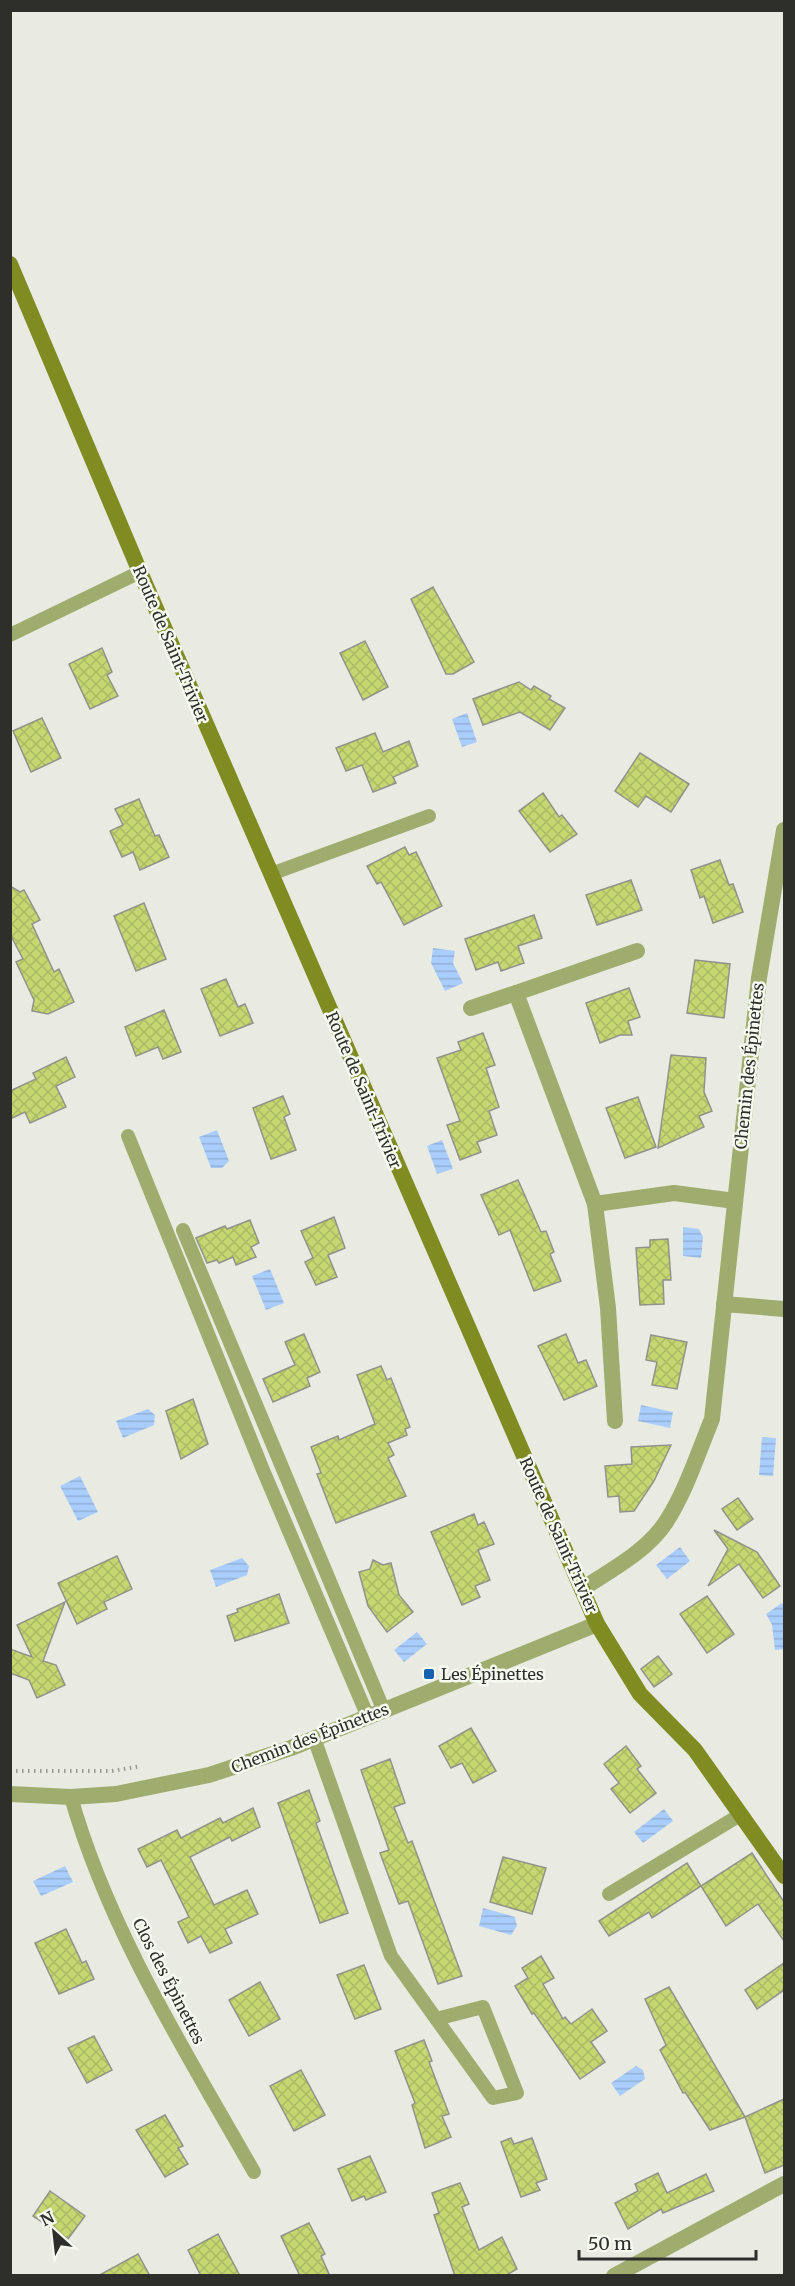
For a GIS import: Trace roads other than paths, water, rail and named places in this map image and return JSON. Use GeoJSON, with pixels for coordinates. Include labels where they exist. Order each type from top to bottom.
{"type":"FeatureCollection","features":[{"type":"Feature","properties":{"kind":"main road","name":"Route de Saint-Trivier"},"geometry":{"type":"LineString","coordinates":[[10,264],[140,572],[597,1624],[640,1694],[695,1750],[784,1876]]}},
{"type":"Feature","properties":{"kind":"street","name":"Chemin des Épinettes"},"geometry":{"type":"LineString","coordinates":[[582,1589],[631,1558],[665,1523],[686,1482],[712,1419],[759,978],[784,830]]}},
{"type":"Feature","properties":{"kind":"street"},"geometry":{"type":"LineString","coordinates":[[471,1008],[637,951]]}},
{"type":"Feature","properties":{"kind":"street"},"geometry":{"type":"LineString","coordinates":[[516,993],[596,1204],[608,1308],[615,1421]]}},
{"type":"Feature","properties":{"kind":"street"},"geometry":{"type":"LineString","coordinates":[[596,1204],[675,1193],[735,1201]]}},
{"type":"Feature","properties":{"kind":"street"},"geometry":{"type":"LineString","coordinates":[[724,1304],[784,1309]]}},
{"type":"Feature","properties":{"kind":"street","name":"Chemin des Épinettes"},"geometry":{"type":"LineString","coordinates":[[10,1794],[71,1797],[116,1794],[209,1775],[384,1711],[597,1624]]}},
{"type":"Feature","properties":{"kind":"street"},"geometry":{"type":"LineString","coordinates":[[614,2276],[784,2184]]}},
{"type":"Feature","properties":{"kind":"lane"},"geometry":{"type":"LineString","coordinates":[[10,635],[140,572]]}},
{"type":"Feature","properties":{"kind":"lane"},"geometry":{"type":"LineString","coordinates":[[271,874],[429,816]]}},
{"type":"Feature","properties":{"kind":"lane"},"geometry":{"type":"LineString","coordinates":[[128,1136],[263,1470],[368,1717]]}},
{"type":"Feature","properties":{"kind":"lane"},"geometry":{"type":"LineString","coordinates":[[183,1230],[384,1711]]}},
{"type":"Feature","properties":{"kind":"lane"},"geometry":{"type":"LineString","coordinates":[[314,1738],[391,1956],[436,2019],[493,2098],[517,2093],[483,2007],[436,2019]]}},
{"type":"Feature","properties":{"kind":"lane","name":"Clos des Épinettes"},"geometry":{"type":"LineString","coordinates":[[71,1797],[89,1853],[150,1989],[254,2172]]}},
{"type":"Feature","properties":{"kind":"lane"},"geometry":{"type":"LineString","coordinates":[[609,1894],[740,1815]]}},
{"type":"Feature","properties":{"kind":"water"},"geometry":{"type":"Polygon","coordinates":[[[467,713],[477,742],[462,747],[452,719],[467,713]]]}},
{"type":"Feature","properties":{"kind":"water"},"geometry":{"type":"Polygon","coordinates":[[[433,948],[455,951],[453,963],[463,983],[445,991],[431,963],[433,948]]]}},
{"type":"Feature","properties":{"kind":"water"},"geometry":{"type":"Polygon","coordinates":[[[217,1130],[229,1161],[222,1168],[211,1168],[199,1137],[217,1130]]]}},
{"type":"Feature","properties":{"kind":"water"},"geometry":{"type":"Polygon","coordinates":[[[442,1140],[453,1169],[437,1174],[427,1146],[442,1140]]]}},
{"type":"Feature","properties":{"kind":"water"},"geometry":{"type":"Polygon","coordinates":[[[683,1227],[699,1229],[703,1237],[701,1258],[683,1256],[683,1227]]]}},
{"type":"Feature","properties":{"kind":"water"},"geometry":{"type":"Polygon","coordinates":[[[270,1269],[284,1303],[266,1310],[252,1276],[270,1269]]]}},
{"type":"Feature","properties":{"kind":"water"},"geometry":{"type":"Polygon","coordinates":[[[641,1405],[673,1412],[670,1428],[638,1421],[641,1405]]]}},
{"type":"Feature","properties":{"kind":"water"},"geometry":{"type":"Polygon","coordinates":[[[148,1409],[155,1415],[154,1425],[123,1438],[116,1421],[148,1409]]]}},
{"type":"Feature","properties":{"kind":"water"},"geometry":{"type":"Polygon","coordinates":[[[762,1437],[776,1438],[773,1476],[759,1475],[762,1437]]]}},
{"type":"Feature","properties":{"kind":"water"},"geometry":{"type":"Polygon","coordinates":[[[80,1476],[98,1512],[78,1521],[60,1486],[80,1476]]]}},
{"type":"Feature","properties":{"kind":"water"},"geometry":{"type":"Polygon","coordinates":[[[680,1547],[690,1561],[667,1579],[656,1565],[680,1547]]]}},
{"type":"Feature","properties":{"kind":"water"},"geometry":{"type":"Polygon","coordinates":[[[242,1558],[249,1566],[247,1575],[216,1587],[210,1570],[242,1558]]]}},
{"type":"Feature","properties":{"kind":"water"},"geometry":{"type":"Polygon","coordinates":[[[782,1603],[784,1606],[784,1649],[775,1650],[772,1625],[766,1614],[782,1603]]]}},
{"type":"Feature","properties":{"kind":"water"},"geometry":{"type":"Polygon","coordinates":[[[417,1632],[427,1644],[404,1662],[394,1650],[417,1632]]]}},
{"type":"Feature","properties":{"kind":"water"},"geometry":{"type":"Polygon","coordinates":[[[664,1809],[673,1821],[643,1843],[634,1832],[664,1809]]]}},
{"type":"Feature","properties":{"kind":"water"},"geometry":{"type":"Polygon","coordinates":[[[65,1866],[73,1882],[41,1896],[33,1881],[65,1866]]]}},
{"type":"Feature","properties":{"kind":"water"},"geometry":{"type":"Polygon","coordinates":[[[483,1908],[515,1917],[517,1926],[511,1935],[479,1926],[483,1908]]]}},
{"type":"Feature","properties":{"kind":"water"},"geometry":{"type":"Polygon","coordinates":[[[636,2066],[643,2070],[645,2079],[620,2096],[611,2083],[636,2066]]]}},
{"type":"Feature","properties":{"kind":"place","name":"Les Épinettes"},"geometry":{"type":"Point","coordinates":[429,1674]}}]}
